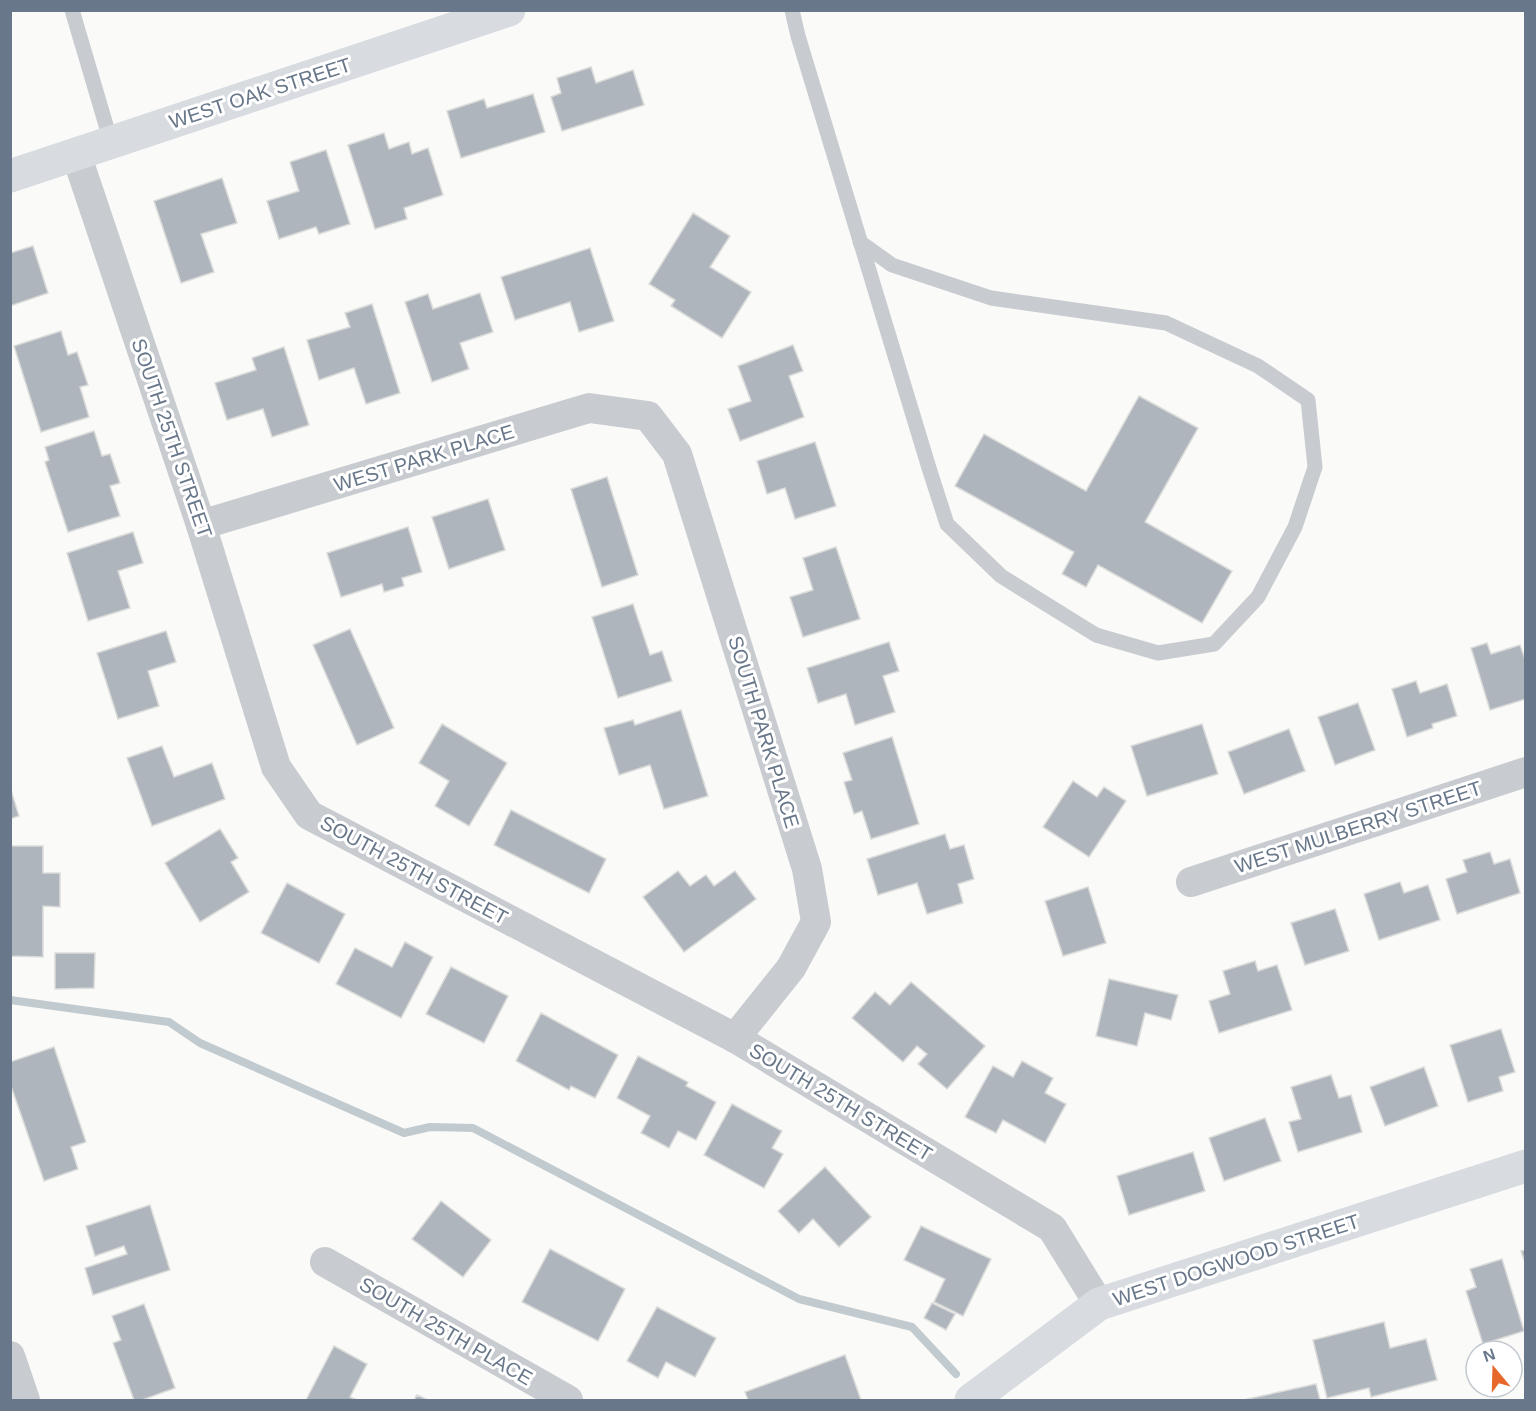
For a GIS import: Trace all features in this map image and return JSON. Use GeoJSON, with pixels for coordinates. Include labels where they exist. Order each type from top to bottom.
{"type":"FeatureCollection","features":[{"type":"Feature","properties":{"kind":"street","name":"WEST OAK STREET"},"geometry":{"type":"LineString","coordinates":[[10,176],[493,13]]}},
{"type":"Feature","properties":{"kind":"street","name":"SOUTH 25TH STREET"},"geometry":{"type":"LineString","coordinates":[[76,154],[201,525],[276,767],[309,815],[735,1038],[1052,1228],[1099,1304]]}},
{"type":"Feature","properties":{"kind":"street","name":"WEST PARK PLACE"},"geometry":{"type":"LineString","coordinates":[[201,525],[589,408],[648,416]]}},
{"type":"Feature","properties":{"kind":"street","name":"SOUTH PARK PLACE"},"geometry":{"type":"LineString","coordinates":[[648,416],[677,454],[807,869],[816,921],[791,968],[735,1038]]}},
{"type":"Feature","properties":{"kind":"street","name":"WEST MULBERRY STREET"},"geometry":{"type":"LineString","coordinates":[[1191,882],[1526,772]]}},
{"type":"Feature","properties":{"kind":"street","name":"WEST DOGWOOD STREET"},"geometry":{"type":"LineString","coordinates":[[971,1401],[1099,1304],[1526,1166]]}},
{"type":"Feature","properties":{"kind":"street","name":"SOUTH 25TH PLACE"},"geometry":{"type":"LineString","coordinates":[[325,1262],[568,1401]]}},
{"type":"Feature","properties":{"kind":"street"},"geometry":{"type":"LineString","coordinates":[[10,1356],[25,1401]]}},
{"type":"Feature","properties":{"kind":"lane"},"geometry":{"type":"LineString","coordinates":[[72,10],[111,142]]}},
{"type":"Feature","properties":{"kind":"lane"},"geometry":{"type":"LineString","coordinates":[[792,10],[860,242],[947,524],[1001,576],[1096,634],[1158,653],[1214,644],[1258,597],[1295,526],[1315,467],[1308,400],[1258,366],[1166,323],[991,298],[892,265],[860,242]]}},
{"type":"Feature","properties":{"kind":"building"},"geometry":{"type":"Polygon","coordinates":[[[591,67],[596,83],[633,70],[644,105],[562,131],[551,97],[561,93],[557,78],[591,67]]]}},
{"type":"Feature","properties":{"kind":"building"},"geometry":{"type":"Polygon","coordinates":[[[533,94],[545,132],[461,158],[447,111],[484,99],[487,108],[533,94]]]}},
{"type":"Feature","properties":{"kind":"building"},"geometry":{"type":"Polygon","coordinates":[[[384,133],[389,149],[409,142],[412,154],[428,148],[443,195],[404,208],[407,219],[375,229],[348,145],[384,133]]]}},
{"type":"Feature","properties":{"kind":"building"},"geometry":{"type":"Polygon","coordinates":[[[326,150],[350,224],[319,234],[316,227],[279,239],[267,201],[299,191],[290,162],[326,150]]]}},
{"type":"Feature","properties":{"kind":"building"},"geometry":{"type":"Polygon","coordinates":[[[222,178],[237,223],[201,234],[214,272],[181,283],[154,201],[222,178]]]}},
{"type":"Feature","properties":{"kind":"building"},"geometry":{"type":"Polygon","coordinates":[[[693,213],[730,236],[710,267],[751,292],[722,338],[671,306],[675,300],[649,284],[693,213]]]}},
{"type":"Feature","properties":{"kind":"building"},"geometry":{"type":"Polygon","coordinates":[[[33,246],[48,293],[10,306],[10,253],[33,246]]]}},
{"type":"Feature","properties":{"kind":"building"},"geometry":{"type":"Polygon","coordinates":[[[590,248],[614,321],[579,332],[570,302],[515,320],[501,277],[590,248]]]}},
{"type":"Feature","properties":{"kind":"building"},"geometry":{"type":"Polygon","coordinates":[[[480,293],[493,332],[460,343],[469,369],[432,382],[405,302],[428,294],[433,309],[480,293]]]}},
{"type":"Feature","properties":{"kind":"building"},"geometry":{"type":"Polygon","coordinates":[[[372,304],[400,393],[366,404],[354,368],[319,380],[307,340],[350,327],[345,313],[372,304]]]}},
{"type":"Feature","properties":{"kind":"building"},"geometry":{"type":"Polygon","coordinates":[[[61,331],[68,355],[77,352],[88,385],[80,387],[89,417],[41,432],[14,346],[61,331]]]}},
{"type":"Feature","properties":{"kind":"building"},"geometry":{"type":"Polygon","coordinates":[[[793,345],[803,371],[789,376],[804,417],[740,441],[728,409],[751,401],[738,366],[793,345]]]}},
{"type":"Feature","properties":{"kind":"building"},"geometry":{"type":"Polygon","coordinates":[[[284,347],[309,425],[272,437],[263,409],[227,420],[215,383],[256,370],[252,358],[284,347]]]}},
{"type":"Feature","properties":{"kind":"building"},"geometry":{"type":"Polygon","coordinates":[[[1139,396],[1198,428],[1145,522],[1232,571],[1202,623],[1098,565],[1086,587],[1062,574],[1074,552],[955,486],[984,434],[1086,491],[1139,396]]]}},
{"type":"Feature","properties":{"kind":"building"},"geometry":{"type":"Polygon","coordinates":[[[94,431],[102,456],[110,454],[120,483],[110,486],[120,516],[68,532],[45,462],[49,460],[45,447],[94,431]]]}},
{"type":"Feature","properties":{"kind":"building"},"geometry":{"type":"Polygon","coordinates":[[[815,442],[836,506],[795,519],[785,488],[767,494],[757,461],[815,442]]]}},
{"type":"Feature","properties":{"kind":"building"},"geometry":{"type":"Polygon","coordinates":[[[607,477],[638,575],[602,587],[571,489],[607,477]]]}},
{"type":"Feature","properties":{"kind":"building"},"geometry":{"type":"Polygon","coordinates":[[[488,499],[505,550],[449,569],[432,517],[488,499]]]}},
{"type":"Feature","properties":{"kind":"building"},"geometry":{"type":"Polygon","coordinates":[[[408,527],[422,572],[402,578],[404,586],[384,592],[382,584],[341,597],[327,553],[408,527]]]}},
{"type":"Feature","properties":{"kind":"building"},"geometry":{"type":"Polygon","coordinates":[[[133,532],[143,563],[118,571],[130,608],[88,621],[67,553],[133,532]]]}},
{"type":"Feature","properties":{"kind":"building"},"geometry":{"type":"Polygon","coordinates":[[[836,547],[860,619],[803,637],[790,597],[813,590],[803,558],[836,547]]]}},
{"type":"Feature","properties":{"kind":"building"},"geometry":{"type":"Polygon","coordinates":[[[633,604],[650,655],[662,651],[672,681],[618,698],[592,617],[633,604]]]}},
{"type":"Feature","properties":{"kind":"building"},"geometry":{"type":"Polygon","coordinates":[[[350,629],[394,728],[357,745],[313,645],[350,629]]]}},
{"type":"Feature","properties":{"kind":"building"},"geometry":{"type":"Polygon","coordinates":[[[166,631],[176,662],[148,671],[159,706],[118,719],[97,653],[166,631]]]}},
{"type":"Feature","properties":{"kind":"building"},"geometry":{"type":"Polygon","coordinates":[[[889,642],[899,671],[883,676],[895,712],[855,725],[846,694],[818,703],[807,668],[889,642]]]}},
{"type":"Feature","properties":{"kind":"building"},"geometry":{"type":"Polygon","coordinates":[[[1487,643],[1491,654],[1520,645],[1526,662],[1526,699],[1490,710],[1471,648],[1487,643]]]}},
{"type":"Feature","properties":{"kind":"building"},"geometry":{"type":"Polygon","coordinates":[[[1416,681],[1420,693],[1447,684],[1457,716],[1432,724],[1433,728],[1407,737],[1392,689],[1416,681]]]}},
{"type":"Feature","properties":{"kind":"building"},"geometry":{"type":"Polygon","coordinates":[[[1358,703],[1375,750],[1335,765],[1318,717],[1358,703]]]}},
{"type":"Feature","properties":{"kind":"building"},"geometry":{"type":"Polygon","coordinates":[[[681,710],[708,796],[664,809],[650,765],[619,775],[604,728],[633,720],[635,725],[681,710]]]}},
{"type":"Feature","properties":{"kind":"building"},"geometry":{"type":"Polygon","coordinates":[[[442,724],[507,763],[469,826],[435,806],[449,781],[419,763],[442,724]]]}},
{"type":"Feature","properties":{"kind":"building"},"geometry":{"type":"Polygon","coordinates":[[[1202,724],[1218,774],[1147,796],[1131,746],[1202,724]]]}},
{"type":"Feature","properties":{"kind":"building"},"geometry":{"type":"Polygon","coordinates":[[[1289,729],[1305,771],[1244,794],[1228,752],[1289,729]]]}},
{"type":"Feature","properties":{"kind":"building"},"geometry":{"type":"Polygon","coordinates":[[[892,737],[919,824],[871,839],[862,811],[854,814],[844,782],[852,780],[843,753],[892,737]]]}},
{"type":"Feature","properties":{"kind":"building"},"geometry":{"type":"Polygon","coordinates":[[[162,746],[174,777],[212,763],[225,799],[152,826],[127,758],[162,746]]]}},
{"type":"Feature","properties":{"kind":"building"},"geometry":{"type":"Polygon","coordinates":[[[1073,781],[1097,797],[1104,787],[1126,801],[1089,857],[1043,827],[1073,781]]]}},
{"type":"Feature","properties":{"kind":"building"},"geometry":{"type":"Polygon","coordinates":[[[10,787],[19,816],[10,819],[10,787]]]}},
{"type":"Feature","properties":{"kind":"building"},"geometry":{"type":"Polygon","coordinates":[[[511,810],[606,859],[589,893],[494,845],[511,810]]]}},
{"type":"Feature","properties":{"kind":"building"},"geometry":{"type":"Polygon","coordinates":[[[220,829],[238,858],[231,862],[249,892],[200,922],[165,863],[220,829]]]}},
{"type":"Feature","properties":{"kind":"building"},"geometry":{"type":"Polygon","coordinates":[[[945,834],[950,849],[964,845],[974,879],[958,884],[963,903],[927,914],[917,883],[878,895],[867,859],[945,834]]]}},
{"type":"Feature","properties":{"kind":"building"},"geometry":{"type":"Polygon","coordinates":[[[10,846],[43,846],[43,873],[60,873],[60,907],[43,906],[43,957],[10,956],[10,846]]]}},
{"type":"Feature","properties":{"kind":"building"},"geometry":{"type":"Polygon","coordinates":[[[1490,852],[1494,864],[1510,859],[1520,893],[1457,914],[1446,879],[1467,872],[1463,860],[1490,852]]]}},
{"type":"Feature","properties":{"kind":"building"},"geometry":{"type":"Polygon","coordinates":[[[678,871],[690,886],[706,875],[714,886],[735,871],[756,899],[684,952],[643,897],[678,871]]]}},
{"type":"Feature","properties":{"kind":"building"},"geometry":{"type":"Polygon","coordinates":[[[1400,882],[1404,893],[1428,885],[1440,920],[1379,940],[1364,894],[1400,882]]]}},
{"type":"Feature","properties":{"kind":"building"},"geometry":{"type":"Polygon","coordinates":[[[287,883],[345,914],[319,963],[261,933],[287,883]]]}},
{"type":"Feature","properties":{"kind":"building"},"geometry":{"type":"Polygon","coordinates":[[[1088,887],[1106,943],[1063,956],[1045,901],[1088,887]]]}},
{"type":"Feature","properties":{"kind":"building"},"geometry":{"type":"Polygon","coordinates":[[[1335,909],[1349,951],[1305,965],[1291,923],[1335,909]]]}},
{"type":"Feature","properties":{"kind":"building"},"geometry":{"type":"Polygon","coordinates":[[[405,942],[433,957],[401,1018],[336,984],[355,948],[392,967],[405,942]]]}},
{"type":"Feature","properties":{"kind":"building"},"geometry":{"type":"Polygon","coordinates":[[[55,953],[95,953],[94,988],[55,989],[55,953]]]}},
{"type":"Feature","properties":{"kind":"building"},"geometry":{"type":"Polygon","coordinates":[[[1255,961],[1258,971],[1277,965],[1292,1010],[1219,1033],[1209,1001],[1230,994],[1223,971],[1255,961]]]}},
{"type":"Feature","properties":{"kind":"building"},"geometry":{"type":"Polygon","coordinates":[[[451,967],[508,996],[484,1043],[426,1014],[451,967]]]}},
{"type":"Feature","properties":{"kind":"building"},"geometry":{"type":"Polygon","coordinates":[[[1109,979],[1178,995],[1171,1020],[1145,1013],[1137,1046],[1096,1036],[1109,979]]]}},
{"type":"Feature","properties":{"kind":"building"},"geometry":{"type":"Polygon","coordinates":[[[911,982],[985,1046],[947,1089],[918,1064],[927,1054],[917,1046],[903,1062],[852,1018],[875,992],[890,1005],[911,982]]]}},
{"type":"Feature","properties":{"kind":"building"},"geometry":{"type":"Polygon","coordinates":[[[541,1013],[618,1055],[595,1098],[571,1086],[569,1090],[516,1061],[541,1013]]]}},
{"type":"Feature","properties":{"kind":"building"},"geometry":{"type":"Polygon","coordinates":[[[1501,1029],[1515,1072],[1499,1077],[1503,1091],[1468,1102],[1450,1045],[1501,1029]]]}},
{"type":"Feature","properties":{"kind":"building"},"geometry":{"type":"Polygon","coordinates":[[[54,1047],[86,1142],[71,1147],[78,1169],[44,1181],[10,1083],[10,1062],[54,1047]]]}},
{"type":"Feature","properties":{"kind":"building"},"geometry":{"type":"Polygon","coordinates":[[[638,1056],[688,1082],[686,1086],[716,1102],[696,1140],[678,1131],[669,1148],[641,1133],[650,1116],[617,1098],[638,1056]]]}},
{"type":"Feature","properties":{"kind":"building"},"geometry":{"type":"Polygon","coordinates":[[[1022,1061],[1053,1078],[1045,1093],[1066,1104],[1045,1143],[1003,1120],[996,1133],[965,1117],[993,1066],[1013,1077],[1022,1061]]]}},
{"type":"Feature","properties":{"kind":"building"},"geometry":{"type":"Polygon","coordinates":[[[1424,1067],[1438,1106],[1385,1126],[1370,1087],[1424,1067]]]}},
{"type":"Feature","properties":{"kind":"building"},"geometry":{"type":"Polygon","coordinates":[[[1331,1075],[1339,1098],[1351,1095],[1362,1132],[1298,1152],[1289,1122],[1301,1119],[1291,1087],[1331,1075]]]}},
{"type":"Feature","properties":{"kind":"building"},"geometry":{"type":"Polygon","coordinates":[[[732,1104],[782,1131],[772,1148],[783,1154],[764,1188],[704,1155],[732,1104]]]}},
{"type":"Feature","properties":{"kind":"building"},"geometry":{"type":"Polygon","coordinates":[[[1265,1118],[1281,1161],[1224,1181],[1209,1138],[1265,1118]]]}},
{"type":"Feature","properties":{"kind":"building"},"geometry":{"type":"Polygon","coordinates":[[[1193,1152],[1205,1191],[1129,1215],[1117,1176],[1193,1152]]]}},
{"type":"Feature","properties":{"kind":"building"},"geometry":{"type":"Polygon","coordinates":[[[825,1167],[871,1217],[839,1247],[813,1219],[799,1233],[778,1211],[825,1167]]]}},
{"type":"Feature","properties":{"kind":"building"},"geometry":{"type":"Polygon","coordinates":[[[441,1201],[491,1240],[463,1277],[412,1239],[441,1201]]]}},
{"type":"Feature","properties":{"kind":"building"},"geometry":{"type":"Polygon","coordinates":[[[150,1205],[170,1270],[93,1295],[85,1268],[127,1254],[124,1246],[95,1256],[86,1226],[150,1205]]]}},
{"type":"Feature","properties":{"kind":"building"},"geometry":{"type":"Polygon","coordinates":[[[921,1226],[991,1259],[963,1316],[934,1302],[945,1279],[904,1260],[921,1226]]]}},
{"type":"Feature","properties":{"kind":"building"},"geometry":{"type":"Polygon","coordinates":[[[550,1249],[625,1289],[598,1341],[522,1302],[550,1249]]]}},
{"type":"Feature","properties":{"kind":"building"},"geometry":{"type":"Polygon","coordinates":[[[1526,1250],[1526,1265],[1521,1251],[1526,1250]]]}},
{"type":"Feature","properties":{"kind":"building"},"geometry":{"type":"Polygon","coordinates":[[[1502,1259],[1524,1331],[1499,1339],[1481,1339],[1466,1291],[1476,1287],[1470,1269],[1502,1259]]]}},
{"type":"Feature","properties":{"kind":"building"},"geometry":{"type":"Polygon","coordinates":[[[932,1303],[955,1314],[946,1330],[924,1318],[932,1303]]]}},
{"type":"Feature","properties":{"kind":"building"},"geometry":{"type":"Polygon","coordinates":[[[144,1304],[175,1388],[142,1400],[134,1400],[113,1343],[121,1340],[112,1316],[144,1304]]]}},
{"type":"Feature","properties":{"kind":"building"},"geometry":{"type":"Polygon","coordinates":[[[657,1307],[716,1338],[695,1377],[666,1362],[658,1378],[627,1361],[657,1307]]]}},
{"type":"Feature","properties":{"kind":"building"},"geometry":{"type":"Polygon","coordinates":[[[1384,1322],[1390,1348],[1426,1339],[1437,1380],[1371,1397],[1369,1388],[1327,1398],[1313,1340],[1384,1322]]]}},
{"type":"Feature","properties":{"kind":"building"},"geometry":{"type":"Polygon","coordinates":[[[334,1346],[367,1364],[350,1397],[357,1400],[306,1400],[334,1346]]]}},
{"type":"Feature","properties":{"kind":"building"},"geometry":{"type":"Polygon","coordinates":[[[845,1355],[861,1400],[748,1400],[745,1392],[845,1355]]]}},
{"type":"Feature","properties":{"kind":"building"},"geometry":{"type":"Polygon","coordinates":[[[1316,1384],[1320,1400],[1243,1400],[1316,1384]]]}},
{"type":"Feature","properties":{"kind":"building"},"geometry":{"type":"Polygon","coordinates":[[[417,1395],[428,1400],[414,1400],[417,1395]]]}},
{"type":"Feature","properties":{"kind":"waterway"},"geometry":{"type":"LineString","coordinates":[[10,1000],[169,1022],[200,1043],[404,1133],[430,1127],[473,1128],[799,1299],[912,1327],[956,1374]]}}]}
